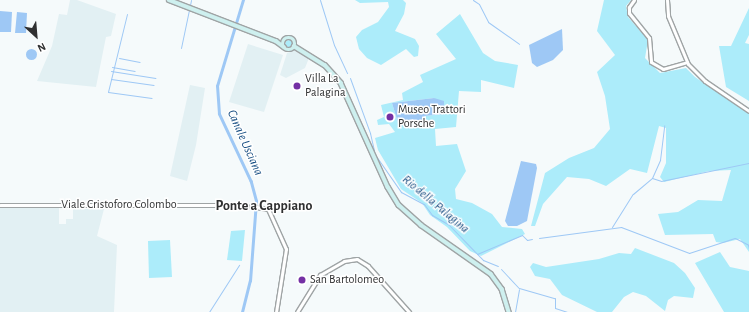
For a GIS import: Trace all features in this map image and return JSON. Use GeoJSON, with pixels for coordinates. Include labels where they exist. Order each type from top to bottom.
{"type":"FeatureCollection","features":[{"type":"Feature","properties":{"kind":"main road"},"geometry":{"type":"LineString","coordinates":[[169,0],[255,32],[276,41],[289,50],[294,46]]}},
{"type":"Feature","properties":{"kind":"main road"},"geometry":{"type":"LineString","coordinates":[[276,41],[292,39],[294,46],[325,65],[341,83],[388,187],[399,204],[421,225],[492,274],[502,289],[509,312]]}},
{"type":"Feature","properties":{"kind":"main road"},"geometry":{"type":"LineString","coordinates":[[284,47],[285,40]]}},
{"type":"Feature","properties":{"kind":"street"},"geometry":{"type":"LineString","coordinates":[[634,0],[629,7],[629,15],[649,38],[651,62],[663,69],[687,62]]}},
{"type":"Feature","properties":{"kind":"street"},"geometry":{"type":"LineString","coordinates":[[667,0],[668,16],[687,62],[705,81],[749,111]]}},
{"type":"Feature","properties":{"kind":"street","name":"Viale Cristoforo Colombo"},"geometry":{"type":"LineString","coordinates":[[0,205],[239,205]]}},
{"type":"Feature","properties":{"kind":"street"},"geometry":{"type":"LineString","coordinates":[[251,206],[261,206],[270,211],[286,249],[276,312]]}},
{"type":"Feature","properties":{"kind":"street"},"geometry":{"type":"LineString","coordinates":[[297,312],[320,275],[344,261],[357,259],[368,266],[409,312]]}},
{"type":"Feature","properties":{"kind":"shaded area"},"geometry":{"type":"Polygon","coordinates":[[[70,0],[77,0],[116,14],[111,36],[106,37],[96,87],[37,81],[52,46],[59,14],[67,15],[70,0]]]}},
{"type":"Feature","properties":{"kind":"shaded area"},"geometry":{"type":"Polygon","coordinates":[[[355,0],[403,0],[406,3],[404,14],[395,31],[415,39],[419,46],[418,56],[414,57],[406,49],[381,65],[367,58],[359,49],[356,37],[362,30],[378,22],[389,7],[388,2],[360,3],[355,0]]]}},
{"type":"Feature","properties":{"kind":"shaded area"},"geometry":{"type":"Polygon","coordinates":[[[604,0],[631,0],[626,6],[628,17],[648,40],[645,58],[660,73],[686,68],[695,77],[749,114],[749,252],[740,239],[723,243],[716,242],[713,234],[665,235],[658,214],[678,212],[698,200],[722,201],[731,170],[709,171],[664,182],[660,177],[666,163],[666,128],[659,126],[647,173],[630,169],[606,186],[589,179],[567,177],[543,204],[535,226],[531,226],[545,173],[569,158],[594,148],[610,129],[605,96],[597,72],[615,55],[597,31],[604,0]]]}},
{"type":"Feature","properties":{"kind":"shaded area"},"geometry":{"type":"Polygon","coordinates":[[[749,8],[749,35],[745,43],[749,44],[749,101],[726,87],[719,46],[731,46],[749,8]]]}},
{"type":"Feature","properties":{"kind":"shaded area"},"geometry":{"type":"Polygon","coordinates":[[[0,11],[12,12],[11,32],[0,32],[0,11]]]}},
{"type":"Feature","properties":{"kind":"shaded area"},"geometry":{"type":"Polygon","coordinates":[[[17,12],[27,13],[26,33],[15,33],[17,12]]]}},
{"type":"Feature","properties":{"kind":"shaded area"},"geometry":{"type":"Polygon","coordinates":[[[460,14],[483,53],[495,61],[518,65],[514,88],[481,80],[481,92],[459,91],[456,127],[435,129],[436,146],[457,144],[466,171],[455,189],[456,199],[472,203],[492,214],[502,227],[522,229],[525,234],[481,256],[470,251],[447,227],[430,215],[422,203],[401,189],[378,150],[375,138],[395,132],[389,124],[378,125],[377,120],[384,117],[381,105],[403,100],[402,93],[423,82],[420,75],[456,59],[436,34],[460,14]],[[434,98],[392,103],[399,126],[423,120],[424,116],[444,114],[434,98]]]}},
{"type":"Feature","properties":{"kind":"shaded area"},"geometry":{"type":"Polygon","coordinates":[[[562,29],[563,50],[553,60],[537,67],[532,63],[529,45],[562,29]]]}},
{"type":"Feature","properties":{"kind":"shaded area"},"geometry":{"type":"Polygon","coordinates":[[[289,39],[294,44],[289,49],[284,44],[289,39]]]}},
{"type":"Feature","properties":{"kind":"shaded area"},"geometry":{"type":"Polygon","coordinates":[[[248,44],[283,55],[264,112],[229,102],[248,44]]]}},
{"type":"Feature","properties":{"kind":"shaded area"},"geometry":{"type":"Polygon","coordinates":[[[29,49],[33,49],[35,50],[35,58],[29,59],[26,56],[26,52],[29,49]]]}},
{"type":"Feature","properties":{"kind":"shaded area"},"geometry":{"type":"Polygon","coordinates":[[[296,50],[309,58],[305,68],[286,78],[280,75],[287,53],[296,50]]]}},
{"type":"Feature","properties":{"kind":"shaded area"},"geometry":{"type":"Polygon","coordinates":[[[190,85],[205,88],[196,145],[187,181],[170,176],[190,85]]]}},
{"type":"Feature","properties":{"kind":"shaded area"},"geometry":{"type":"Polygon","coordinates":[[[434,98],[444,101],[444,114],[424,116],[423,120],[399,126],[392,103],[434,98]]]}},
{"type":"Feature","properties":{"kind":"shaded area"},"geometry":{"type":"Polygon","coordinates":[[[521,161],[536,164],[537,168],[527,221],[517,226],[508,226],[505,221],[521,161]]]}},
{"type":"Feature","properties":{"kind":"shaded area"},"geometry":{"type":"Polygon","coordinates":[[[0,205],[59,205],[59,224],[66,224],[66,219],[73,219],[73,209],[104,209],[97,236],[117,245],[114,312],[0,312],[0,205]]]}},
{"type":"Feature","properties":{"kind":"shaded area"},"geometry":{"type":"Polygon","coordinates":[[[245,230],[242,261],[227,260],[231,231],[245,230]]]}},
{"type":"Feature","properties":{"kind":"shaded area"},"geometry":{"type":"Polygon","coordinates":[[[170,240],[172,277],[149,278],[148,241],[170,240]]]}},
{"type":"Feature","properties":{"kind":"shaded area"},"geometry":{"type":"Polygon","coordinates":[[[635,248],[674,263],[685,273],[695,288],[693,298],[674,296],[668,300],[665,311],[646,296],[633,292],[624,297],[612,312],[597,312],[562,295],[550,279],[535,276],[530,267],[533,263],[546,267],[599,259],[619,253],[631,254],[635,248]]]}},
{"type":"Feature","properties":{"kind":"shaded area"},"geometry":{"type":"Polygon","coordinates":[[[720,252],[730,267],[749,271],[749,312],[724,312],[695,263],[720,252]]]}},
{"type":"Feature","properties":{"kind":"waterway"},"geometry":{"type":"LineString","coordinates":[[181,48],[191,0]]}},
{"type":"Feature","properties":{"kind":"waterway","name":"Canale Usciana"},"geometry":{"type":"LineString","coordinates":[[242,312],[250,281],[256,201],[251,182],[219,114],[217,86],[243,0]]}},
{"type":"Feature","properties":{"kind":"waterway","name":"Rio della Palagina"},"geometry":{"type":"LineString","coordinates":[[320,0],[334,45],[347,73]]}},
{"type":"Feature","properties":{"kind":"waterway"},"geometry":{"type":"LineString","coordinates":[[473,0],[479,4],[488,22],[519,44]]}},
{"type":"Feature","properties":{"kind":"waterway"},"geometry":{"type":"LineString","coordinates":[[127,14],[108,92],[152,98]]}},
{"type":"Feature","properties":{"kind":"waterway"},"geometry":{"type":"LineString","coordinates":[[119,58],[140,62]]}},
{"type":"Feature","properties":{"kind":"waterway"},"geometry":{"type":"LineString","coordinates":[[112,67],[135,71]]}},
{"type":"Feature","properties":{"kind":"waterway"},"geometry":{"type":"LineString","coordinates":[[111,71],[155,78]]}},
{"type":"Feature","properties":{"kind":"waterway","name":"Rio della Palagina"},"geometry":{"type":"LineString","coordinates":[[350,78],[370,133],[374,151]]}},
{"type":"Feature","properties":{"kind":"waterway"},"geometry":{"type":"LineString","coordinates":[[111,79],[154,85]]}},
{"type":"Feature","properties":{"kind":"waterway"},"geometry":{"type":"LineString","coordinates":[[612,227],[633,194],[652,178],[660,160],[664,125]]}},
{"type":"Feature","properties":{"kind":"waterway","name":"Rio della Palagina"},"geometry":{"type":"LineString","coordinates":[[376,156],[401,192],[424,204],[432,215],[449,225],[483,260],[498,266]]}},
{"type":"Feature","properties":{"kind":"waterway"},"geometry":{"type":"LineString","coordinates":[[652,178],[661,181],[749,163]]}},
{"type":"Feature","properties":{"kind":"waterway"},"geometry":{"type":"LineString","coordinates":[[539,238],[621,227],[689,253],[735,238],[749,245]]}},
{"type":"Feature","properties":{"kind":"waterway"},"geometry":{"type":"LineString","coordinates":[[477,254],[522,235],[527,240],[532,239]]}},
{"type":"Feature","properties":{"kind":"waterway"},"geometry":{"type":"LineString","coordinates":[[748,245],[749,249]]}},
{"type":"Feature","properties":{"kind":"waterway"},"geometry":{"type":"LineString","coordinates":[[209,312],[239,265]]}},
{"type":"Feature","properties":{"kind":"waterway"},"geometry":{"type":"LineString","coordinates":[[501,269],[519,288],[555,298],[555,308],[567,312]]}},
{"type":"Feature","properties":{"kind":"waterway","name":"Rio della Palagina"},"geometry":{"type":"LineString","coordinates":[[515,312],[519,289]]}},
{"type":"Feature","properties":{"kind":"tunnel"},"geometry":{"type":"LineString","coordinates":[[239,205],[251,206]]}},
{"type":"Feature","properties":{"kind":"place","name":"Villa La Palagina"},"geometry":{"type":"Point","coordinates":[297,86]}},
{"type":"Feature","properties":{"kind":"place","name":"Museo Trattori Porsche"},"geometry":{"type":"Point","coordinates":[390,117]}},
{"type":"Feature","properties":{"kind":"place","name":"San Bartolomeo"},"geometry":{"type":"Point","coordinates":[302,280]}},
{"type":"Feature","properties":{"kind":"district","name":"Ponte a Cappiano"},"geometry":{"type":"Point","coordinates":[264,206]}}]}
